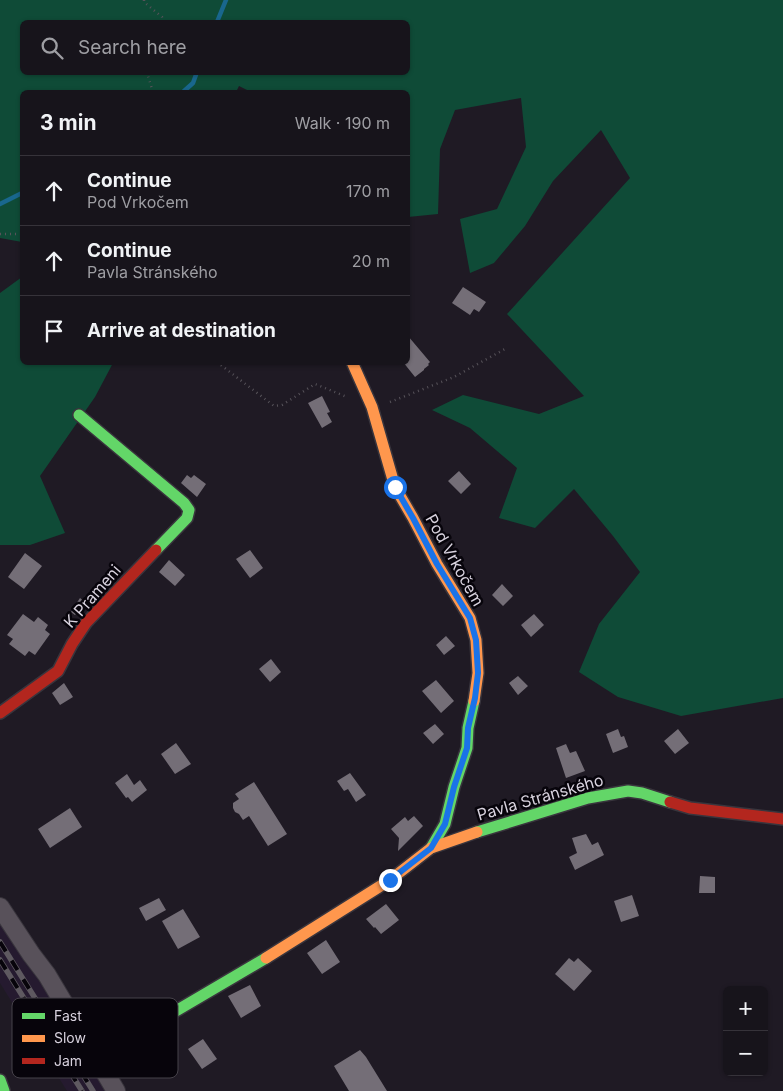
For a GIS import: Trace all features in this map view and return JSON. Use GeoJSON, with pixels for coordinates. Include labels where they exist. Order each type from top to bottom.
{"type":"FeatureCollection","features":[{"type":"Feature","properties":{"kind":"street","name":"Pod Vrkočem"},"geometry":{"type":"LineString","coordinates":[[353,365],[372,407],[395,487],[437,564],[470,618],[476,640],[478,673],[475,698],[468,728],[467,748],[454,787],[445,824],[431,848]]}},
{"type":"Feature","properties":{"kind":"street","name":"K Prameni"},"geometry":{"type":"LineString","coordinates":[[0,713],[58,671],[72,644],[86,623],[187,518],[189,510],[184,504],[78,415]]}},
{"type":"Feature","properties":{"kind":"street","name":"Pavla Stránského"},"geometry":{"type":"LineString","coordinates":[[178,1010],[279,950],[390,880],[431,848],[466,835],[588,798],[628,791],[642,793],[690,808],[783,819]]}},
{"type":"Feature","properties":{"kind":"street"},"geometry":{"type":"LineString","coordinates":[[0,907],[61,998]]}},
{"type":"Feature","properties":{"kind":"street"},"geometry":{"type":"LineString","coordinates":[[108,1078],[116,1091]]}},
{"type":"Feature","properties":{"kind":"street"},"geometry":{"type":"LineString","coordinates":[[0,1080],[4,1091]]}},
{"type":"Feature","properties":{"kind":"path"},"geometry":{"type":"LineString","coordinates":[[144,0],[162,17],[163,20]]}},
{"type":"Feature","properties":{"kind":"path"},"geometry":{"type":"LineString","coordinates":[[148,75],[152,90]]}},
{"type":"Feature","properties":{"kind":"path"},"geometry":{"type":"LineString","coordinates":[[0,234],[20,234]]}},
{"type":"Feature","properties":{"kind":"path"},"geometry":{"type":"LineString","coordinates":[[372,407],[398,400],[454,377],[505,350]]}},
{"type":"Feature","properties":{"kind":"path"},"geometry":{"type":"LineString","coordinates":[[221,365],[274,406],[282,405],[315,384],[348,397]]}},
{"type":"Feature","properties":{"kind":"shaded area"},"geometry":{"type":"Polygon","coordinates":[[[0,918],[50,998],[12,998],[12,1002],[0,983],[0,918]]]}},
{"type":"Feature","properties":{"kind":"shaded area"},"geometry":{"type":"Polygon","coordinates":[[[59,1078],[100,1078],[108,1091],[67,1091],[59,1078]]]}},
{"type":"Feature","properties":{"kind":"green space"},"geometry":{"type":"Polygon","coordinates":[[[0,0],[783,0],[783,698],[681,716],[618,697],[579,672],[599,624],[640,572],[574,489],[535,528],[499,518],[517,468],[470,428],[432,410],[463,395],[539,414],[584,396],[507,314],[630,178],[601,130],[553,181],[525,226],[494,263],[470,273],[460,219],[497,209],[526,147],[521,98],[455,110],[440,149],[438,214],[410,217],[410,90],[247,90],[239,86],[237,90],[20,90],[20,242],[0,238],[0,0]]]}},
{"type":"Feature","properties":{"kind":"green space"},"geometry":{"type":"Polygon","coordinates":[[[20,278],[20,365],[112,365],[95,397],[40,476],[65,533],[30,545],[0,545],[0,293],[20,278]]]}},
{"type":"Feature","properties":{"kind":"building"},"geometry":{"type":"Polygon","coordinates":[[[463,287],[486,302],[479,312],[474,309],[470,315],[452,303],[463,287]]]}},
{"type":"Feature","properties":{"kind":"building"},"geometry":{"type":"Polygon","coordinates":[[[410,338],[430,362],[415,377],[405,365],[410,365],[410,338]]]}},
{"type":"Feature","properties":{"kind":"building"},"geometry":{"type":"Polygon","coordinates":[[[322,396],[330,412],[327,413],[332,422],[322,428],[308,403],[322,396]]]}},
{"type":"Feature","properties":{"kind":"building"},"geometry":{"type":"Polygon","coordinates":[[[459,471],[471,484],[461,494],[448,481],[459,471]]]}},
{"type":"Feature","properties":{"kind":"building"},"geometry":{"type":"Polygon","coordinates":[[[187,475],[191,478],[194,475],[206,484],[197,497],[181,483],[187,475]]]}},
{"type":"Feature","properties":{"kind":"building"},"geometry":{"type":"Polygon","coordinates":[[[250,550],[263,568],[250,578],[236,559],[250,550]]]}},
{"type":"Feature","properties":{"kind":"building"},"geometry":{"type":"Polygon","coordinates":[[[25,553],[42,566],[24,589],[8,577],[25,553]]]}},
{"type":"Feature","properties":{"kind":"building"},"geometry":{"type":"Polygon","coordinates":[[[169,560],[185,575],[175,586],[159,572],[169,560]]]}},
{"type":"Feature","properties":{"kind":"building"},"geometry":{"type":"Polygon","coordinates":[[[502,584],[513,596],[503,606],[492,595],[502,584]]]}},
{"type":"Feature","properties":{"kind":"building"},"geometry":{"type":"Polygon","coordinates":[[[80,598],[86,603],[75,615],[71,612],[80,598]]]}},
{"type":"Feature","properties":{"kind":"building"},"geometry":{"type":"Polygon","coordinates":[[[23,614],[34,622],[38,617],[48,625],[45,630],[50,634],[35,655],[29,651],[25,656],[9,644],[13,639],[7,635],[23,614]]]}},
{"type":"Feature","properties":{"kind":"building"},"geometry":{"type":"Polygon","coordinates":[[[534,614],[544,625],[531,637],[521,625],[534,614]]]}},
{"type":"Feature","properties":{"kind":"building"},"geometry":{"type":"Polygon","coordinates":[[[446,636],[455,646],[444,655],[436,645],[446,636]]]}},
{"type":"Feature","properties":{"kind":"building"},"geometry":{"type":"Polygon","coordinates":[[[271,659],[281,672],[270,682],[259,669],[271,659]]]}},
{"type":"Feature","properties":{"kind":"building"},"geometry":{"type":"Polygon","coordinates":[[[518,676],[528,686],[518,695],[509,683],[518,676]]]}},
{"type":"Feature","properties":{"kind":"building"},"geometry":{"type":"Polygon","coordinates":[[[436,680],[454,701],[441,713],[422,691],[436,680]]]}},
{"type":"Feature","properties":{"kind":"building"},"geometry":{"type":"Polygon","coordinates":[[[64,683],[73,697],[60,705],[52,693],[64,683]]]}},
{"type":"Feature","properties":{"kind":"building"},"geometry":{"type":"Polygon","coordinates":[[[435,724],[444,734],[433,744],[423,733],[435,724]]]}},
{"type":"Feature","properties":{"kind":"building"},"geometry":{"type":"Polygon","coordinates":[[[618,729],[621,737],[624,736],[628,747],[613,753],[606,734],[618,729]]]}},
{"type":"Feature","properties":{"kind":"building"},"geometry":{"type":"Polygon","coordinates":[[[678,729],[689,743],[675,754],[664,741],[678,729]]]}},
{"type":"Feature","properties":{"kind":"building"},"geometry":{"type":"Polygon","coordinates":[[[176,743],[191,764],[175,774],[161,754],[176,743]]]}},
{"type":"Feature","properties":{"kind":"building"},"geometry":{"type":"Polygon","coordinates":[[[566,744],[570,753],[576,751],[585,771],[566,778],[556,748],[566,744]]]}},
{"type":"Feature","properties":{"kind":"building"},"geometry":{"type":"Polygon","coordinates":[[[350,773],[366,795],[356,802],[348,789],[344,791],[337,781],[350,773]]]}},
{"type":"Feature","properties":{"kind":"building"},"geometry":{"type":"Polygon","coordinates":[[[127,774],[134,785],[140,780],[147,790],[132,802],[128,797],[126,798],[115,783],[127,774]]]}},
{"type":"Feature","properties":{"kind":"building"},"geometry":{"type":"Polygon","coordinates":[[[254,782],[287,834],[268,846],[249,816],[243,820],[233,808],[233,803],[239,799],[235,794],[254,782]]]}},
{"type":"Feature","properties":{"kind":"building"},"geometry":{"type":"Polygon","coordinates":[[[70,808],[82,827],[50,848],[38,829],[70,808]]]}},
{"type":"Feature","properties":{"kind":"building"},"geometry":{"type":"Polygon","coordinates":[[[414,816],[423,826],[398,851],[399,838],[391,829],[405,817],[408,821],[414,816]]]}},
{"type":"Feature","properties":{"kind":"building"},"geometry":{"type":"Polygon","coordinates":[[[586,834],[592,845],[598,842],[604,855],[575,870],[569,857],[577,853],[572,838],[586,834]]]}},
{"type":"Feature","properties":{"kind":"building"},"geometry":{"type":"Polygon","coordinates":[[[700,876],[715,877],[715,893],[699,893],[700,876]]]}},
{"type":"Feature","properties":{"kind":"building"},"geometry":{"type":"Polygon","coordinates":[[[632,895],[639,916],[621,922],[614,901],[632,895]]]}},
{"type":"Feature","properties":{"kind":"building"},"geometry":{"type":"Polygon","coordinates":[[[159,898],[166,910],[146,921],[139,908],[159,898]]]}},
{"type":"Feature","properties":{"kind":"building"},"geometry":{"type":"Polygon","coordinates":[[[386,904],[399,920],[381,934],[366,919],[386,904]]]}},
{"type":"Feature","properties":{"kind":"building"},"geometry":{"type":"Polygon","coordinates":[[[183,909],[200,937],[178,949],[162,921],[183,909]]]}},
{"type":"Feature","properties":{"kind":"building"},"geometry":{"type":"Polygon","coordinates":[[[326,940],[340,962],[322,974],[307,953],[326,940]]]}},
{"type":"Feature","properties":{"kind":"building"},"geometry":{"type":"Polygon","coordinates":[[[569,958],[574,962],[578,958],[592,971],[574,991],[555,974],[569,958]]]}},
{"type":"Feature","properties":{"kind":"building"},"geometry":{"type":"Polygon","coordinates":[[[250,985],[261,1006],[241,1018],[228,996],[250,985]]]}},
{"type":"Feature","properties":{"kind":"building"},"geometry":{"type":"Polygon","coordinates":[[[203,1039],[217,1059],[202,1069],[188,1049],[203,1039]]]}},
{"type":"Feature","properties":{"kind":"building"},"geometry":{"type":"Polygon","coordinates":[[[360,1050],[387,1091],[349,1091],[334,1066],[360,1050]]]}},
{"type":"Feature","properties":{"kind":"waterway"},"geometry":{"type":"LineString","coordinates":[[218,20],[226,0]]}},
{"type":"Feature","properties":{"kind":"waterway"},"geometry":{"type":"LineString","coordinates":[[185,90],[193,83],[196,75]]}},
{"type":"Feature","properties":{"kind":"waterway"},"geometry":{"type":"LineString","coordinates":[[0,204],[20,194]]}},
{"type":"Feature","properties":{"kind":"railway"},"geometry":{"type":"LineString","coordinates":[[0,942],[35,998]]}},
{"type":"Feature","properties":{"kind":"railway"},"geometry":{"type":"LineString","coordinates":[[0,960],[24,998]]}},
{"type":"Feature","properties":{"kind":"railway"},"geometry":{"type":"LineString","coordinates":[[74,1078],[82,1091]]}},
{"type":"Feature","properties":{"kind":"railway"},"geometry":{"type":"LineString","coordinates":[[85,1078],[93,1091]]}},
{"type":"Feature","properties":{"kind":"traffic: fast"},"geometry":{"type":"LineString","coordinates":[[79,415],[184,503],[189,510],[187,518],[156,550]]}},
{"type":"Feature","properties":{"kind":"traffic: fast"},"geometry":{"type":"LineString","coordinates":[[431,848],[445,824],[454,787],[467,748],[468,728],[474,701]]}},
{"type":"Feature","properties":{"kind":"traffic: fast"},"geometry":{"type":"LineString","coordinates":[[477,832],[588,798],[628,791],[642,793],[670,802]]}},
{"type":"Feature","properties":{"kind":"traffic: fast"},"geometry":{"type":"LineString","coordinates":[[178,1010],[266,958]]}},
{"type":"Feature","properties":{"kind":"traffic: fast"},"geometry":{"type":"LineString","coordinates":[[0,1080],[4,1091]]}},
{"type":"Feature","properties":{"kind":"traffic: slow"},"geometry":{"type":"LineString","coordinates":[[353,365],[372,407],[395,487],[437,564],[470,618],[476,640],[478,673],[474,701]]}},
{"type":"Feature","properties":{"kind":"traffic: slow"},"geometry":{"type":"LineString","coordinates":[[266,958],[390,880],[431,848],[477,832]]}},
{"type":"Feature","properties":{"kind":"traffic: jam"},"geometry":{"type":"LineString","coordinates":[[0,713],[58,671],[72,644],[86,623],[156,550]]}},
{"type":"Feature","properties":{"kind":"traffic: jam"},"geometry":{"type":"LineString","coordinates":[[670,802],[690,808],[783,819]]}},
{"type":"Feature","properties":{"kind":"route"},"geometry":{"type":"LineString","coordinates":[[390,880],[431,848],[445,824],[454,787],[467,748],[468,728],[475,698],[478,673],[476,640],[470,618],[437,564],[395,487]]}}]}
